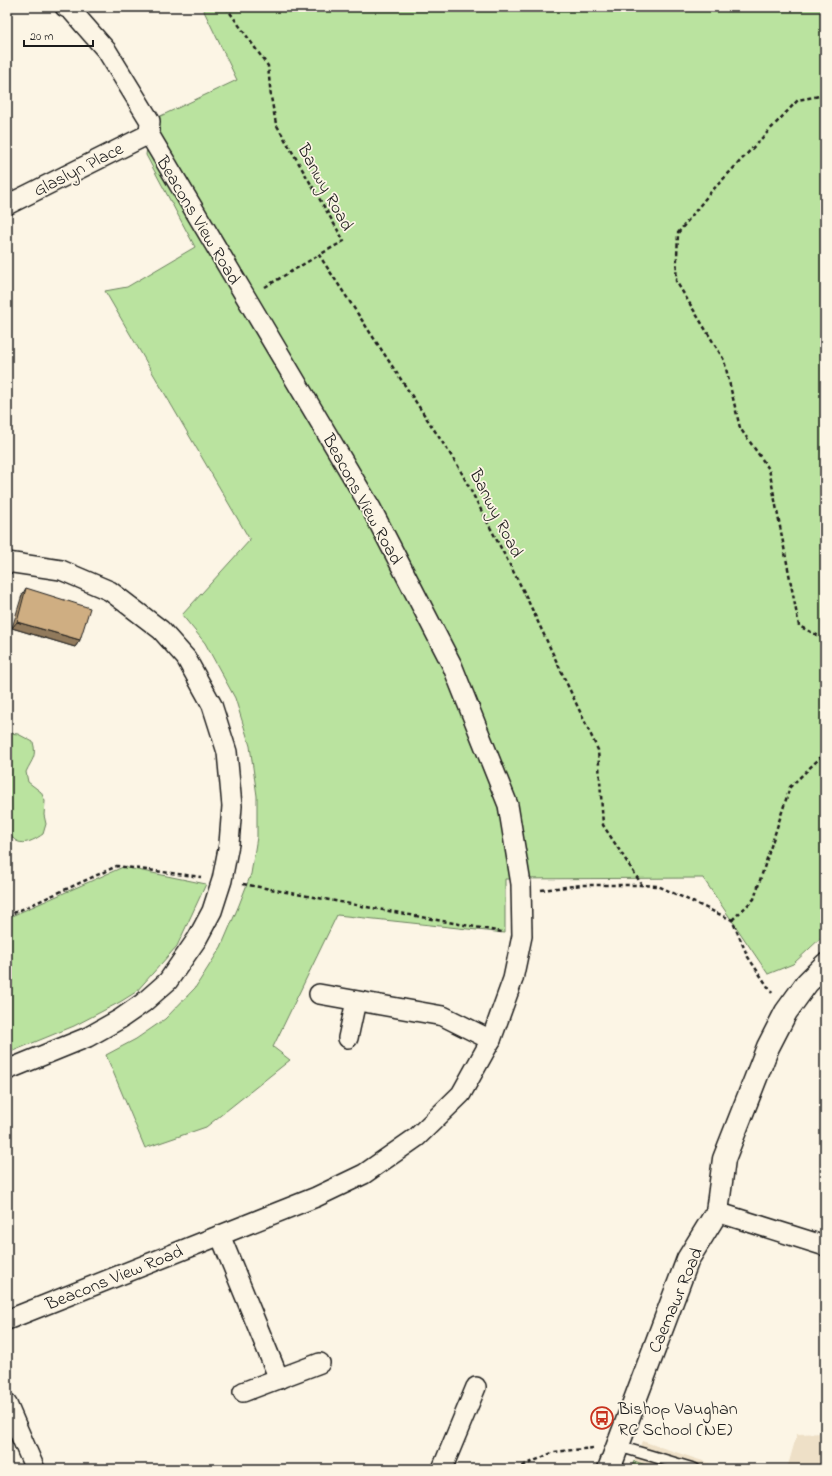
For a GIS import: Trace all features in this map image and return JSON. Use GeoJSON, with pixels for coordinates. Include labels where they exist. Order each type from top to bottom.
{"type":"FeatureCollection","features":[{"type":"Feature","properties":{"kind":"street","name":"Beacons View Road"},"geometry":{"type":"LineString","coordinates":[[7,1320],[316,1197],[364,1174],[417,1137],[461,1094],[491,1040],[513,979],[522,936],[521,891],[508,804],[452,665],[371,508],[148,134],[150,121],[107,51],[71,10],[65,7]]}},
{"type":"Feature","properties":{"kind":"street","name":"Glaslyn Place"},"geometry":{"type":"LineString","coordinates":[[7,205],[148,134]]}},
{"type":"Feature","properties":{"kind":"street"},"geometry":{"type":"LineString","coordinates":[[7,562],[61,570],[110,591],[161,630],[186,658],[212,705],[228,752],[232,806],[229,844],[222,880],[212,911],[198,939],[168,981],[143,1003],[120,1019],[88,1037],[7,1070]]}},
{"type":"Feature","properties":{"kind":"street","name":"Caemawr Road"},"geometry":{"type":"LineString","coordinates":[[609,1469],[688,1259],[718,1212],[724,1159],[768,1047],[786,1012],[807,983],[825,965]]}},
{"type":"Feature","properties":{"kind":"street"},"geometry":{"type":"LineString","coordinates":[[319,994],[443,1016],[491,1040]]}},
{"type":"Feature","properties":{"kind":"street"},"geometry":{"type":"LineString","coordinates":[[348,1038],[356,1001]]}},
{"type":"Feature","properties":{"kind":"street"},"geometry":{"type":"LineString","coordinates":[[718,1212],[825,1246]]}},
{"type":"Feature","properties":{"kind":"street"},"geometry":{"type":"LineString","coordinates":[[220,1235],[279,1379]]}},
{"type":"Feature","properties":{"kind":"street"},"geometry":{"type":"LineString","coordinates":[[243,1392],[320,1363]]}},
{"type":"Feature","properties":{"kind":"street"},"geometry":{"type":"LineString","coordinates":[[442,1469],[476,1387]]}},
{"type":"Feature","properties":{"kind":"street"},"geometry":{"type":"LineString","coordinates":[[7,1404],[35,1469]]}},
{"type":"Feature","properties":{"kind":"lane"},"geometry":{"type":"LineString","coordinates":[[618,1446],[695,1469]]}},
{"type":"Feature","properties":{"kind":"path","name":"Banwy Road"},"geometry":{"type":"LineString","coordinates":[[226,7],[268,66],[271,97],[276,124],[344,241],[319,255],[458,466],[523,590],[598,750],[603,825],[642,885]]}},
{"type":"Feature","properties":{"kind":"path"},"geometry":{"type":"LineString","coordinates":[[825,95],[798,100],[709,194],[678,233],[676,281],[724,360],[740,428],[769,470],[799,626],[825,639]]}},
{"type":"Feature","properties":{"kind":"path"},"geometry":{"type":"LineString","coordinates":[[260,290],[319,255]]}},
{"type":"Feature","properties":{"kind":"path"},"geometry":{"type":"LineString","coordinates":[[732,920],[754,899],[790,787],[825,753]]}},
{"type":"Feature","properties":{"kind":"path"},"geometry":{"type":"LineString","coordinates":[[7,916],[117,866],[222,880],[522,936]]}},
{"type":"Feature","properties":{"kind":"path"},"geometry":{"type":"LineString","coordinates":[[521,891],[582,885],[658,886],[732,920],[748,957],[786,1012]]}},
{"type":"Feature","properties":{"kind":"path"},"geometry":{"type":"LineString","coordinates":[[516,1469],[554,1452],[618,1446]]}},
{"type":"Feature","properties":{"kind":"shaded area"},"geometry":{"type":"Polygon","coordinates":[[[825,1433],[825,1469],[787,1469],[797,1434],[825,1433]]]}},
{"type":"Feature","properties":{"kind":"shaded area"},"geometry":{"type":"Polygon","coordinates":[[[642,1441],[727,1469],[631,1469],[642,1441]]]}},
{"type":"Feature","properties":{"kind":"green space"},"geometry":{"type":"Polygon","coordinates":[[[202,7],[825,7],[825,934],[793,964],[768,974],[703,878],[505,879],[505,933],[337,915],[273,1047],[290,1060],[206,1127],[145,1148],[106,1055],[136,1039],[165,1019],[195,988],[221,947],[239,905],[251,874],[257,837],[257,796],[250,746],[235,698],[205,643],[182,615],[250,540],[105,291],[127,287],[195,247],[146,155],[150,121],[237,80],[202,7]]]}},
{"type":"Feature","properties":{"kind":"green space"},"geometry":{"type":"Polygon","coordinates":[[[7,731],[9,733],[18,734],[33,742],[34,755],[26,772],[28,782],[41,792],[45,801],[44,815],[46,824],[43,834],[22,843],[14,839],[8,828],[7,731]]]}},
{"type":"Feature","properties":{"kind":"green space"},"geometry":{"type":"Polygon","coordinates":[[[123,867],[206,884],[177,946],[136,992],[74,1026],[13,1051],[7,1038],[7,918],[123,867]]]}},
{"type":"Feature","properties":{"kind":"green space"},"geometry":{"type":"Polygon","coordinates":[[[634,1461],[655,1468],[655,1469],[631,1469],[634,1461]]]}},
{"type":"Feature","properties":{"kind":"building"},"geometry":{"type":"Polygon","coordinates":[[[26,588],[90,608],[80,640],[17,622],[26,588]]]}},
{"type":"Feature","properties":{"kind":"place","name":"Bishop Vaughan RC School (NE)"},"geometry":{"type":"Point","coordinates":[602,1418]}}]}
